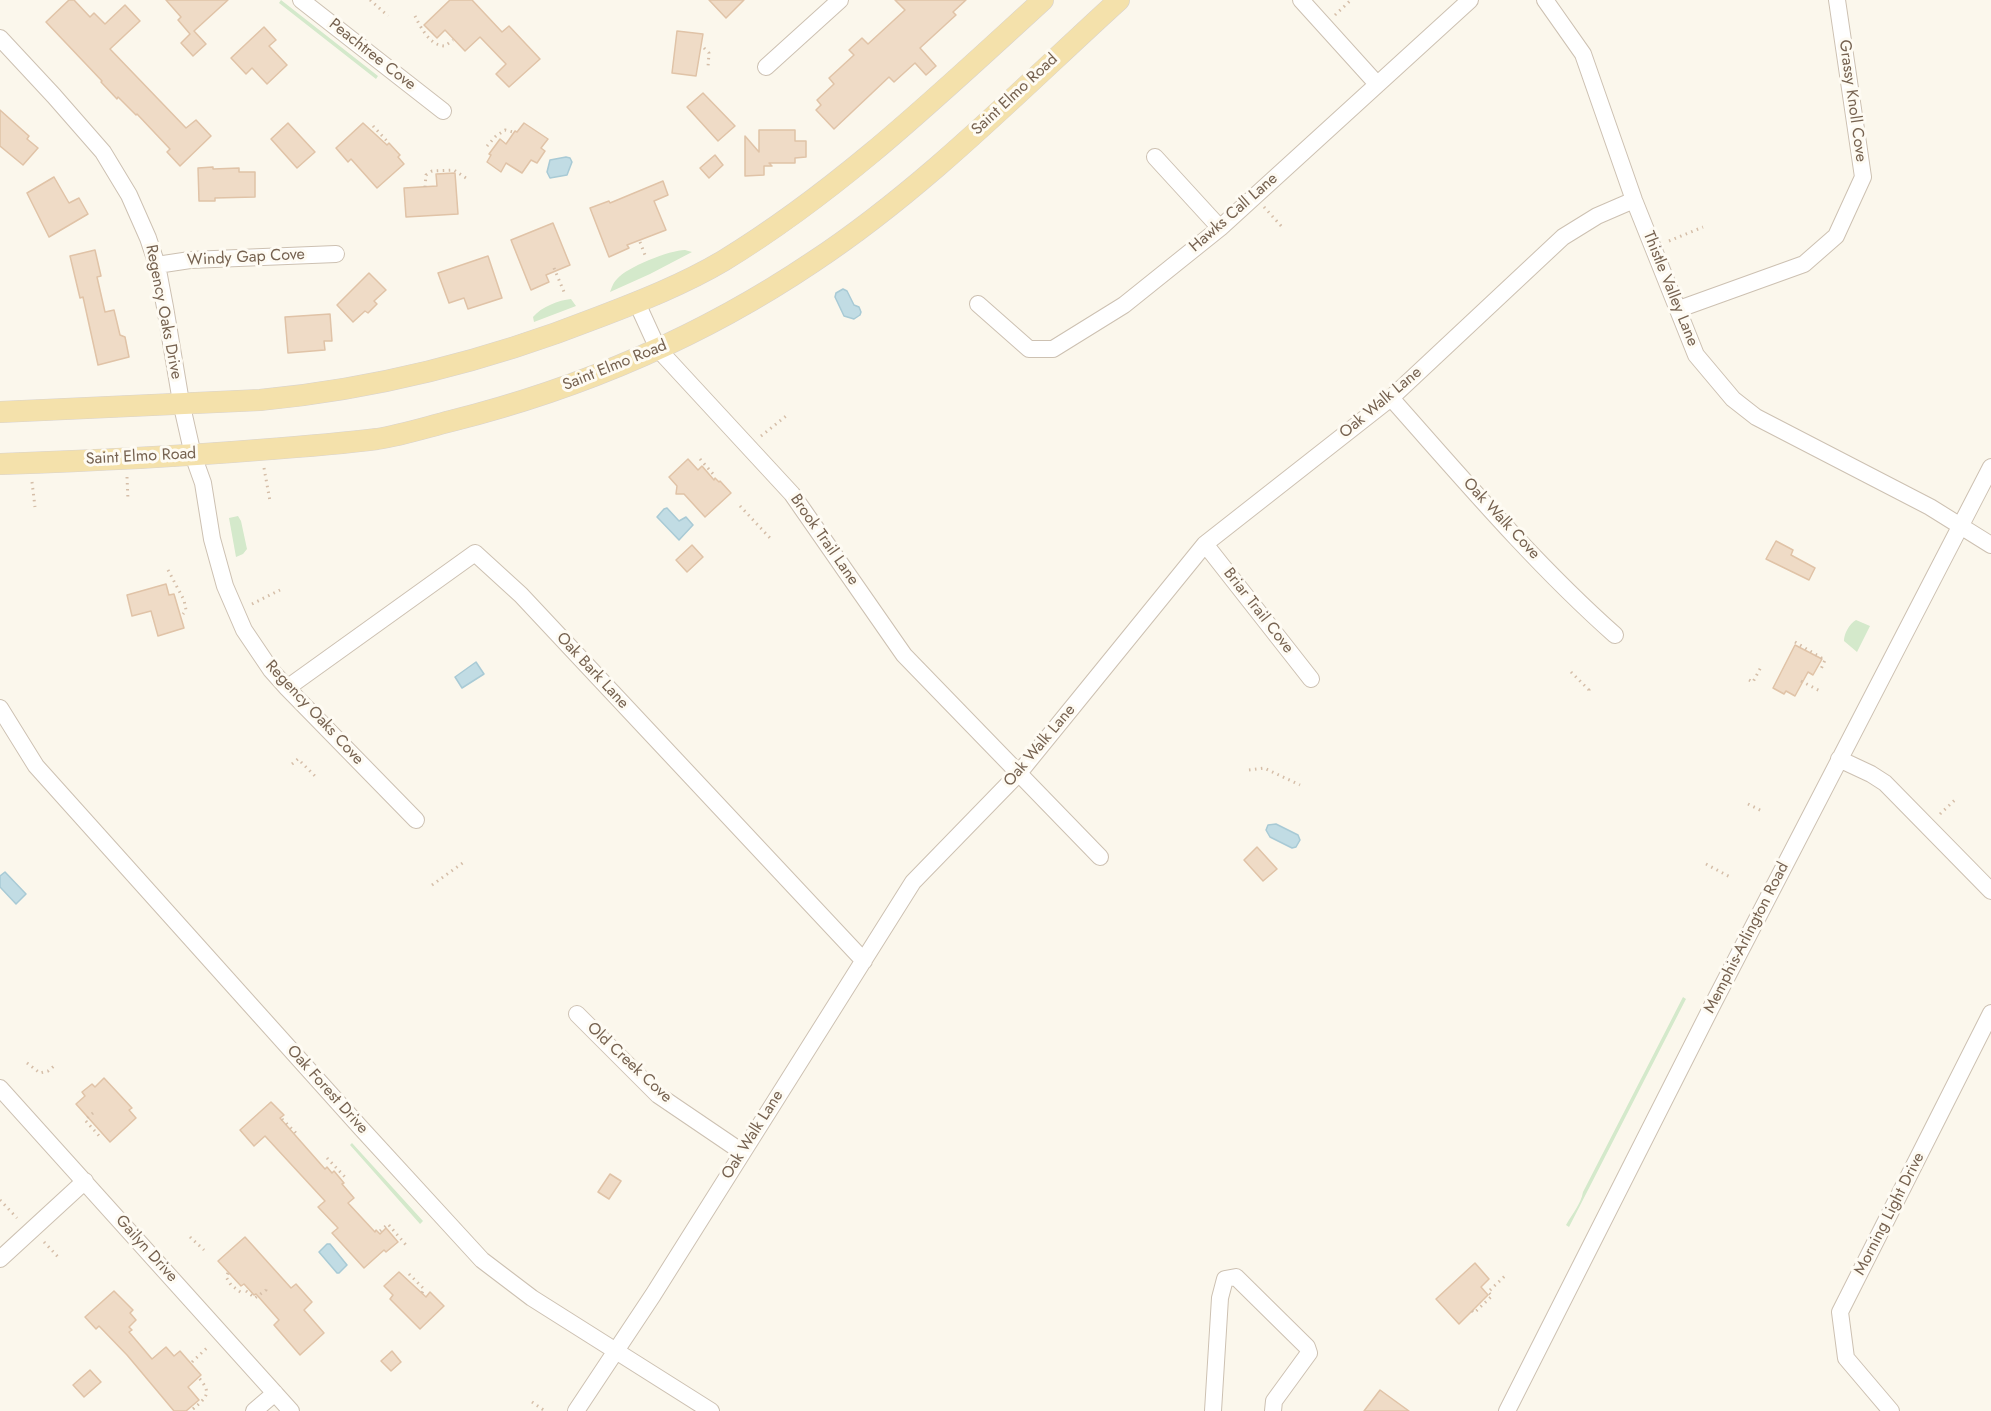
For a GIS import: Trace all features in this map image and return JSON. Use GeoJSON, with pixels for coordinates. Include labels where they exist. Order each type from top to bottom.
{"type":"FeatureCollection","features":[{"type":"Feature","properties":{"kind":"main road"},"geometry":{"type":"LineString","coordinates":[[0,412],[260,400],[354,388],[467,362],[534,342],[637,303],[722,261],[830,187],[905,126],[1043,0]]}},
{"type":"Feature","properties":{"kind":"main road","name":"Saint Elmo Road"},"geometry":{"type":"LineString","coordinates":[[0,464],[193,455],[381,438],[496,409],[540,395],[658,349],[728,314],[769,290],[813,262],[898,200],[1119,0]]}},
{"type":"Feature","properties":{"kind":"street","name":"Peachtree Cove"},"geometry":{"type":"LineString","coordinates":[[301,0],[443,111]]}},
{"type":"Feature","properties":{"kind":"street"},"geometry":{"type":"LineString","coordinates":[[766,67],[840,0]]}},
{"type":"Feature","properties":{"kind":"street"},"geometry":{"type":"LineString","coordinates":[[1301,0],[1377,84]]}},
{"type":"Feature","properties":{"kind":"street","name":"Hawks Call Lane"},"geometry":{"type":"LineString","coordinates":[[978,304],[1029,349],[1053,349],[1124,305],[1220,228],[1470,0]]}},
{"type":"Feature","properties":{"kind":"street","name":"Thistle Valley Lane"},"geometry":{"type":"LineString","coordinates":[[1545,0],[1583,54],[1634,200],[1696,355],[1733,399],[1756,417],[1929,507],[1991,545]]}},
{"type":"Feature","properties":{"kind":"street","name":"Grassy Knoll Cove"},"geometry":{"type":"LineString","coordinates":[[1678,309],[1804,264],[1836,236],[1863,177],[1837,0]]}},
{"type":"Feature","properties":{"kind":"street","name":"Regency Oaks Drive"},"geometry":{"type":"LineString","coordinates":[[0,38],[85,131],[113,167],[129,195],[157,265],[181,402],[193,455]]}},
{"type":"Feature","properties":{"kind":"street"},"geometry":{"type":"LineString","coordinates":[[1155,157],[1220,228]]}},
{"type":"Feature","properties":{"kind":"street","name":"Oak Walk Lane"},"geometry":{"type":"LineString","coordinates":[[576,1411],[617,1350],[913,882],[1019,773],[1205,544],[1391,398],[1563,237],[1597,216],[1634,200]]}},
{"type":"Feature","properties":{"kind":"street","name":"Windy Gap Cove"},"geometry":{"type":"LineString","coordinates":[[157,265],[190,260],[336,254]]}},
{"type":"Feature","properties":{"kind":"street","name":"Brook Trail Lane"},"geometry":{"type":"LineString","coordinates":[[637,303],[658,349],[792,494],[904,655],[1100,857]]}},
{"type":"Feature","properties":{"kind":"street","name":"Oak Walk Cove"},"geometry":{"type":"LineString","coordinates":[[1391,398],[1572,596],[1615,635]]}},
{"type":"Feature","properties":{"kind":"street","name":"Regency Oaks Cove"},"geometry":{"type":"LineString","coordinates":[[193,455],[203,483],[212,539],[225,586],[244,630],[271,670],[287,688],[416,820]]}},
{"type":"Feature","properties":{"kind":"street","name":"Memphis-Arlington Road"},"geometry":{"type":"LineString","coordinates":[[1507,1411],[1589,1245],[1991,467]]}},
{"type":"Feature","properties":{"kind":"street","name":"Briar Trail Cove"},"geometry":{"type":"LineString","coordinates":[[1205,544],[1311,678]]}},
{"type":"Feature","properties":{"kind":"street","name":"Oak Bark Lane"},"geometry":{"type":"LineString","coordinates":[[287,688],[475,553],[521,595],[864,961]]}},
{"type":"Feature","properties":{"kind":"street","name":"Oak Forest Drive"},"geometry":{"type":"LineString","coordinates":[[0,708],[36,766],[482,1260],[532,1298],[711,1411]]}},
{"type":"Feature","properties":{"kind":"street"},"geometry":{"type":"LineString","coordinates":[[1839,759],[1885,783],[1991,891]]}},
{"type":"Feature","properties":{"kind":"street","name":"Morning Light Drive"},"geometry":{"type":"LineString","coordinates":[[1891,1411],[1846,1358],[1840,1312],[1991,1013]]}},
{"type":"Feature","properties":{"kind":"street","name":"Old Creek Cove"},"geometry":{"type":"LineString","coordinates":[[578,1014],[658,1095],[742,1152]]}},
{"type":"Feature","properties":{"kind":"street","name":"Gailyn Drive"},"geometry":{"type":"LineString","coordinates":[[0,1088],[291,1411]]}},
{"type":"Feature","properties":{"kind":"street"},"geometry":{"type":"LineString","coordinates":[[0,1259],[85,1181]]}},
{"type":"Feature","properties":{"kind":"street"},"geometry":{"type":"LineString","coordinates":[[1213,1411],[1220,1298],[1225,1279],[1236,1277],[1307,1347],[1309,1353],[1274,1401],[1273,1411]]}},
{"type":"Feature","properties":{"kind":"street"},"geometry":{"type":"LineString","coordinates":[[254,1411],[275,1393]]}},
{"type":"Feature","properties":{"kind":"path"},"geometry":{"type":"LineString","coordinates":[[370,0],[388,16]]}},
{"type":"Feature","properties":{"kind":"path"},"geometry":{"type":"LineString","coordinates":[[1333,17],[1351,0]]}},
{"type":"Feature","properties":{"kind":"path"},"geometry":{"type":"LineString","coordinates":[[415,16],[420,27],[438,46],[445,46],[453,40]]}},
{"type":"Feature","properties":{"kind":"path"},"geometry":{"type":"LineString","coordinates":[[704,48],[709,53],[708,67]]}},
{"type":"Feature","properties":{"kind":"path"},"geometry":{"type":"LineString","coordinates":[[373,126],[387,141],[386,143]]}},
{"type":"Feature","properties":{"kind":"path"},"geometry":{"type":"LineString","coordinates":[[487,146],[500,132],[505,130],[513,132]]}},
{"type":"Feature","properties":{"kind":"path"},"geometry":{"type":"LineString","coordinates":[[425,186],[426,175],[432,171],[454,170],[469,180]]}},
{"type":"Feature","properties":{"kind":"path"},"geometry":{"type":"LineString","coordinates":[[1262,206],[1283,228]]}},
{"type":"Feature","properties":{"kind":"path"},"geometry":{"type":"LineString","coordinates":[[1669,241],[1703,227]]}},
{"type":"Feature","properties":{"kind":"path"},"geometry":{"type":"LineString","coordinates":[[640,242],[645,255]]}},
{"type":"Feature","properties":{"kind":"path"},"geometry":{"type":"LineString","coordinates":[[554,268],[564,292]]}},
{"type":"Feature","properties":{"kind":"path"},"geometry":{"type":"LineString","coordinates":[[758,439],[786,416]]}},
{"type":"Feature","properties":{"kind":"path"},"geometry":{"type":"LineString","coordinates":[[700,459],[713,476]]}},
{"type":"Feature","properties":{"kind":"path"},"geometry":{"type":"LineString","coordinates":[[263,463],[270,501]]}},
{"type":"Feature","properties":{"kind":"path"},"geometry":{"type":"LineString","coordinates":[[127,470],[128,500]]}},
{"type":"Feature","properties":{"kind":"path"},"geometry":{"type":"LineString","coordinates":[[32,479],[35,507]]}},
{"type":"Feature","properties":{"kind":"path"},"geometry":{"type":"LineString","coordinates":[[740,506],[770,538],[768,539]]}},
{"type":"Feature","properties":{"kind":"path"},"geometry":{"type":"LineString","coordinates":[[168,570],[184,600],[186,610],[183,614]]}},
{"type":"Feature","properties":{"kind":"path"},"geometry":{"type":"LineString","coordinates":[[252,604],[280,590]]}},
{"type":"Feature","properties":{"kind":"path"},"geometry":{"type":"LineString","coordinates":[[1795,642],[1825,660],[1821,669]]}},
{"type":"Feature","properties":{"kind":"path"},"geometry":{"type":"LineString","coordinates":[[1749,680],[1753,682],[1761,667]]}},
{"type":"Feature","properties":{"kind":"path"},"geometry":{"type":"LineString","coordinates":[[1570,672],[1589,690],[1587,692]]}},
{"type":"Feature","properties":{"kind":"path"},"geometry":{"type":"LineString","coordinates":[[1801,681],[1820,691]]}},
{"type":"Feature","properties":{"kind":"path"},"geometry":{"type":"LineString","coordinates":[[292,765],[298,759],[316,777]]}},
{"type":"Feature","properties":{"kind":"path"},"geometry":{"type":"LineString","coordinates":[[1249,770],[1264,768],[1300,785]]}},
{"type":"Feature","properties":{"kind":"path"},"geometry":{"type":"LineString","coordinates":[[1940,814],[1957,798]]}},
{"type":"Feature","properties":{"kind":"path"},"geometry":{"type":"LineString","coordinates":[[1748,804],[1764,812]]}},
{"type":"Feature","properties":{"kind":"path"},"geometry":{"type":"LineString","coordinates":[[432,885],[464,862],[465,864]]}},
{"type":"Feature","properties":{"kind":"path"},"geometry":{"type":"LineString","coordinates":[[1706,864],[1730,877]]}},
{"type":"Feature","properties":{"kind":"path"},"geometry":{"type":"LineString","coordinates":[[27,1063],[40,1073],[54,1066]]}},
{"type":"Feature","properties":{"kind":"path"},"geometry":{"type":"LineString","coordinates":[[93,1113],[85,1120],[101,1138]]}},
{"type":"Feature","properties":{"kind":"path"},"geometry":{"type":"LineString","coordinates":[[282,1119],[298,1135]]}},
{"type":"Feature","properties":{"kind":"path"},"geometry":{"type":"LineString","coordinates":[[327,1158],[345,1177],[342,1179]]}},
{"type":"Feature","properties":{"kind":"path"},"geometry":{"type":"LineString","coordinates":[[0,1200],[17,1218]]}},
{"type":"Feature","properties":{"kind":"path"},"geometry":{"type":"LineString","coordinates":[[380,1231],[388,1224],[406,1245]]}},
{"type":"Feature","properties":{"kind":"path"},"geometry":{"type":"LineString","coordinates":[[190,1237],[204,1250]]}},
{"type":"Feature","properties":{"kind":"path"},"geometry":{"type":"LineString","coordinates":[[44,1242],[60,1259]]}},
{"type":"Feature","properties":{"kind":"path"},"geometry":{"type":"LineString","coordinates":[[228,1273],[226,1277],[231,1285],[252,1297],[256,1298],[266,1290],[266,1286]]}},
{"type":"Feature","properties":{"kind":"path"},"geometry":{"type":"LineString","coordinates":[[409,1274],[424,1289],[422,1293]]}},
{"type":"Feature","properties":{"kind":"path"},"geometry":{"type":"LineString","coordinates":[[1472,1311],[1474,1313],[1492,1296],[1488,1292],[1508,1274]]}},
{"type":"Feature","properties":{"kind":"path"},"geometry":{"type":"LineString","coordinates":[[192,1362],[209,1346]]}},
{"type":"Feature","properties":{"kind":"path"},"geometry":{"type":"LineString","coordinates":[[194,1409],[207,1394],[206,1387],[199,1378]]}},
{"type":"Feature","properties":{"kind":"path"},"geometry":{"type":"LineString","coordinates":[[532,1402],[545,1411]]}},
{"type":"Feature","properties":{"kind":"green space"},"geometry":{"type":"Polygon","coordinates":[[[281,0],[378,76],[376,79],[279,3],[281,0]]]}},
{"type":"Feature","properties":{"kind":"green space"},"geometry":{"type":"Polygon","coordinates":[[[685,250],[692,252],[610,292],[622,274],[630,269],[660,256],[685,250]]]}},
{"type":"Feature","properties":{"kind":"green space"},"geometry":{"type":"Polygon","coordinates":[[[571,299],[576,306],[534,322],[533,317],[545,307],[571,299]]]}},
{"type":"Feature","properties":{"kind":"green space"},"geometry":{"type":"Polygon","coordinates":[[[238,516],[247,549],[236,557],[229,518],[238,516]]]}},
{"type":"Feature","properties":{"kind":"green space"},"geometry":{"type":"Polygon","coordinates":[[[1856,620],[1870,626],[1857,652],[1844,641],[1847,629],[1856,620]]]}},
{"type":"Feature","properties":{"kind":"green space"},"geometry":{"type":"Polygon","coordinates":[[[1683,997],[1686,999],[1569,1227],[1566,1225],[1683,997]]]}},
{"type":"Feature","properties":{"kind":"green space"},"geometry":{"type":"Polygon","coordinates":[[[352,1143],[423,1221],[420,1224],[350,1145],[352,1143]]]}},
{"type":"Feature","properties":{"kind":"water"},"geometry":{"type":"Polygon","coordinates":[[[566,157],[572,162],[567,175],[550,178],[547,172],[550,160],[566,157]]]}},
{"type":"Feature","properties":{"kind":"water"},"geometry":{"type":"Polygon","coordinates":[[[843,289],[847,291],[854,305],[859,307],[861,312],[854,319],[844,316],[835,297],[836,293],[843,289]]]}},
{"type":"Feature","properties":{"kind":"water"},"geometry":{"type":"Polygon","coordinates":[[[667,508],[679,521],[686,517],[693,525],[679,540],[657,517],[667,508]]]}},
{"type":"Feature","properties":{"kind":"water"},"geometry":{"type":"Polygon","coordinates":[[[476,662],[484,674],[462,688],[455,677],[476,662]]]}},
{"type":"Feature","properties":{"kind":"water"},"geometry":{"type":"Polygon","coordinates":[[[1276,824],[1298,835],[1300,840],[1296,847],[1292,848],[1270,837],[1266,830],[1268,825],[1276,824]]]}},
{"type":"Feature","properties":{"kind":"water"},"geometry":{"type":"Polygon","coordinates":[[[5,872],[26,894],[16,904],[0,887],[0,876],[5,872]]]}},
{"type":"Feature","properties":{"kind":"water"},"geometry":{"type":"Polygon","coordinates":[[[330,1244],[347,1265],[339,1273],[319,1252],[330,1244]]]}},
{"type":"Feature","properties":{"kind":"building"},"geometry":{"type":"Polygon","coordinates":[[[69,0],[74,0],[90,17],[94,13],[105,24],[125,5],[140,21],[110,49],[186,128],[196,120],[211,136],[180,166],[167,152],[170,149],[137,114],[118,97],[117,99],[46,22],[69,0]]]}},
{"type":"Feature","properties":{"kind":"building"},"geometry":{"type":"Polygon","coordinates":[[[166,0],[228,0],[194,31],[206,44],[193,56],[181,43],[190,34],[178,20],[181,17],[166,0]]]}},
{"type":"Feature","properties":{"kind":"building"},"geometry":{"type":"Polygon","coordinates":[[[450,0],[472,0],[502,32],[509,26],[540,59],[509,87],[496,74],[506,64],[480,37],[465,51],[445,30],[437,38],[424,25],[450,0]]]}},
{"type":"Feature","properties":{"kind":"building"},"geometry":{"type":"Polygon","coordinates":[[[709,0],[744,0],[726,18],[709,0]]]}},
{"type":"Feature","properties":{"kind":"building"},"geometry":{"type":"Polygon","coordinates":[[[895,0],[966,0],[953,12],[956,15],[920,48],[936,66],[926,75],[915,63],[894,82],[889,77],[834,129],[816,110],[821,105],[817,100],[834,84],[829,78],[854,55],[849,50],[862,38],[868,44],[905,10],[895,0]]]}},
{"type":"Feature","properties":{"kind":"building"},"geometry":{"type":"Polygon","coordinates":[[[264,27],[276,40],[269,46],[287,65],[267,84],[252,68],[246,74],[231,58],[264,27]]]}},
{"type":"Feature","properties":{"kind":"building"},"geometry":{"type":"Polygon","coordinates":[[[677,31],[703,34],[696,76],[672,73],[677,31]]]}},
{"type":"Feature","properties":{"kind":"building"},"geometry":{"type":"Polygon","coordinates":[[[703,93],[735,126],[718,141],[687,107],[703,93]]]}},
{"type":"Feature","properties":{"kind":"building"},"geometry":{"type":"Polygon","coordinates":[[[0,110],[29,136],[27,139],[38,148],[23,165],[0,146],[0,110]]]}},
{"type":"Feature","properties":{"kind":"building"},"geometry":{"type":"Polygon","coordinates":[[[288,123],[315,152],[297,168],[271,139],[288,123]]]}},
{"type":"Feature","properties":{"kind":"building"},"geometry":{"type":"Polygon","coordinates":[[[363,123],[387,145],[389,143],[400,155],[398,157],[404,164],[377,188],[351,159],[348,162],[336,148],[363,123]]]}},
{"type":"Feature","properties":{"kind":"building"},"geometry":{"type":"Polygon","coordinates":[[[524,123],[548,139],[541,148],[545,151],[537,163],[531,160],[522,173],[506,163],[501,172],[487,162],[491,155],[489,154],[500,139],[506,144],[524,123]]]}},
{"type":"Feature","properties":{"kind":"building"},"geometry":{"type":"Polygon","coordinates":[[[759,130],[795,130],[795,141],[806,141],[806,157],[795,158],[795,163],[769,163],[772,166],[764,166],[764,175],[745,176],[745,136],[759,152],[759,130]]]}},
{"type":"Feature","properties":{"kind":"building"},"geometry":{"type":"Polygon","coordinates":[[[715,155],[723,165],[709,178],[700,168],[715,155]]]}},
{"type":"Feature","properties":{"kind":"building"},"geometry":{"type":"Polygon","coordinates":[[[213,167],[213,169],[239,168],[239,172],[255,172],[255,197],[215,198],[215,201],[199,201],[198,168],[213,167]]]}},
{"type":"Feature","properties":{"kind":"building"},"geometry":{"type":"Polygon","coordinates":[[[455,173],[458,214],[406,217],[404,188],[437,186],[436,174],[455,173]]]}},
{"type":"Feature","properties":{"kind":"building"},"geometry":{"type":"Polygon","coordinates":[[[54,177],[69,203],[79,198],[88,214],[49,237],[27,193],[54,177]]]}},
{"type":"Feature","properties":{"kind":"building"},"geometry":{"type":"Polygon","coordinates":[[[663,181],[668,195],[654,201],[666,230],[627,245],[629,248],[609,257],[590,208],[609,201],[610,203],[663,181]]]}},
{"type":"Feature","properties":{"kind":"building"},"geometry":{"type":"Polygon","coordinates":[[[553,223],[570,265],[546,275],[549,282],[531,290],[511,240],[553,223]]]}},
{"type":"Feature","properties":{"kind":"building"},"geometry":{"type":"Polygon","coordinates":[[[95,250],[101,276],[97,277],[105,312],[114,310],[120,335],[125,337],[129,357],[98,365],[83,297],[80,298],[70,256],[95,250]]]}},
{"type":"Feature","properties":{"kind":"building"},"geometry":{"type":"Polygon","coordinates":[[[488,256],[502,298],[468,309],[464,298],[449,303],[438,273],[488,256]]]}},
{"type":"Feature","properties":{"kind":"building"},"geometry":{"type":"Polygon","coordinates":[[[369,273],[386,290],[374,301],[377,304],[368,313],[365,311],[353,322],[337,305],[369,273]]]}},
{"type":"Feature","properties":{"kind":"building"},"geometry":{"type":"Polygon","coordinates":[[[330,314],[332,341],[324,341],[325,350],[288,353],[285,317],[330,314]]]}},
{"type":"Feature","properties":{"kind":"building"},"geometry":{"type":"Polygon","coordinates":[[[688,459],[698,470],[702,466],[714,480],[715,478],[720,481],[731,493],[705,517],[684,494],[676,494],[677,486],[669,477],[688,459]]]}},
{"type":"Feature","properties":{"kind":"building"},"geometry":{"type":"Polygon","coordinates":[[[1776,541],[1793,550],[1791,555],[1815,568],[1809,580],[1766,559],[1776,541]]]}},
{"type":"Feature","properties":{"kind":"building"},"geometry":{"type":"Polygon","coordinates":[[[692,545],[703,557],[687,572],[676,560],[692,545]]]}},
{"type":"Feature","properties":{"kind":"building"},"geometry":{"type":"Polygon","coordinates":[[[166,584],[169,595],[174,594],[184,628],[158,636],[151,611],[132,616],[127,595],[166,584]]]}},
{"type":"Feature","properties":{"kind":"building"},"geometry":{"type":"Polygon","coordinates":[[[1795,645],[1822,659],[1813,675],[1808,672],[1795,696],[1786,691],[1784,694],[1773,688],[1795,645]]]}},
{"type":"Feature","properties":{"kind":"building"},"geometry":{"type":"Polygon","coordinates":[[[1257,847],[1277,869],[1263,881],[1244,860],[1257,847]]]}},
{"type":"Feature","properties":{"kind":"building"},"geometry":{"type":"Polygon","coordinates":[[[104,1078],[132,1108],[129,1110],[136,1118],[110,1142],[76,1104],[85,1096],[82,1092],[92,1084],[95,1087],[104,1078]]]}},
{"type":"Feature","properties":{"kind":"building"},"geometry":{"type":"Polygon","coordinates":[[[271,1102],[284,1115],[280,1118],[325,1169],[327,1167],[332,1173],[334,1171],[344,1183],[342,1184],[354,1198],[348,1203],[375,1232],[376,1230],[380,1234],[386,1228],[398,1242],[386,1252],[384,1250],[364,1268],[332,1233],[338,1228],[318,1207],[325,1201],[265,1136],[254,1146],[240,1130],[271,1102]]]}},
{"type":"Feature","properties":{"kind":"building"},"geometry":{"type":"Polygon","coordinates":[[[610,1174],[621,1181],[609,1199],[598,1192],[610,1174]]]}},
{"type":"Feature","properties":{"kind":"building"},"geometry":{"type":"Polygon","coordinates":[[[245,1237],[291,1288],[296,1284],[312,1302],[304,1310],[324,1333],[300,1355],[274,1325],[279,1320],[256,1294],[254,1295],[244,1284],[241,1286],[218,1261],[245,1237]]]}},
{"type":"Feature","properties":{"kind":"building"},"geometry":{"type":"Polygon","coordinates":[[[1475,1263],[1489,1279],[1481,1287],[1488,1295],[1459,1324],[1436,1299],[1475,1263]]]}},
{"type":"Feature","properties":{"kind":"building"},"geometry":{"type":"Polygon","coordinates":[[[399,1272],[426,1297],[430,1292],[444,1306],[420,1329],[390,1299],[393,1295],[384,1286],[399,1272]]]}},
{"type":"Feature","properties":{"kind":"building"},"geometry":{"type":"Polygon","coordinates":[[[114,1291],[133,1310],[130,1313],[136,1320],[129,1327],[132,1330],[129,1332],[152,1359],[166,1347],[174,1356],[180,1351],[201,1375],[188,1387],[199,1400],[186,1411],[174,1411],[127,1355],[99,1326],[96,1329],[85,1317],[114,1291]]]}},
{"type":"Feature","properties":{"kind":"building"},"geometry":{"type":"Polygon","coordinates":[[[392,1351],[401,1362],[391,1371],[381,1361],[392,1351]]]}},
{"type":"Feature","properties":{"kind":"building"},"geometry":{"type":"Polygon","coordinates":[[[90,1370],[101,1382],[84,1397],[73,1385],[90,1370]]]}},
{"type":"Feature","properties":{"kind":"building"},"geometry":{"type":"Polygon","coordinates":[[[1380,1390],[1409,1411],[1364,1411],[1380,1390]]]}}]}
